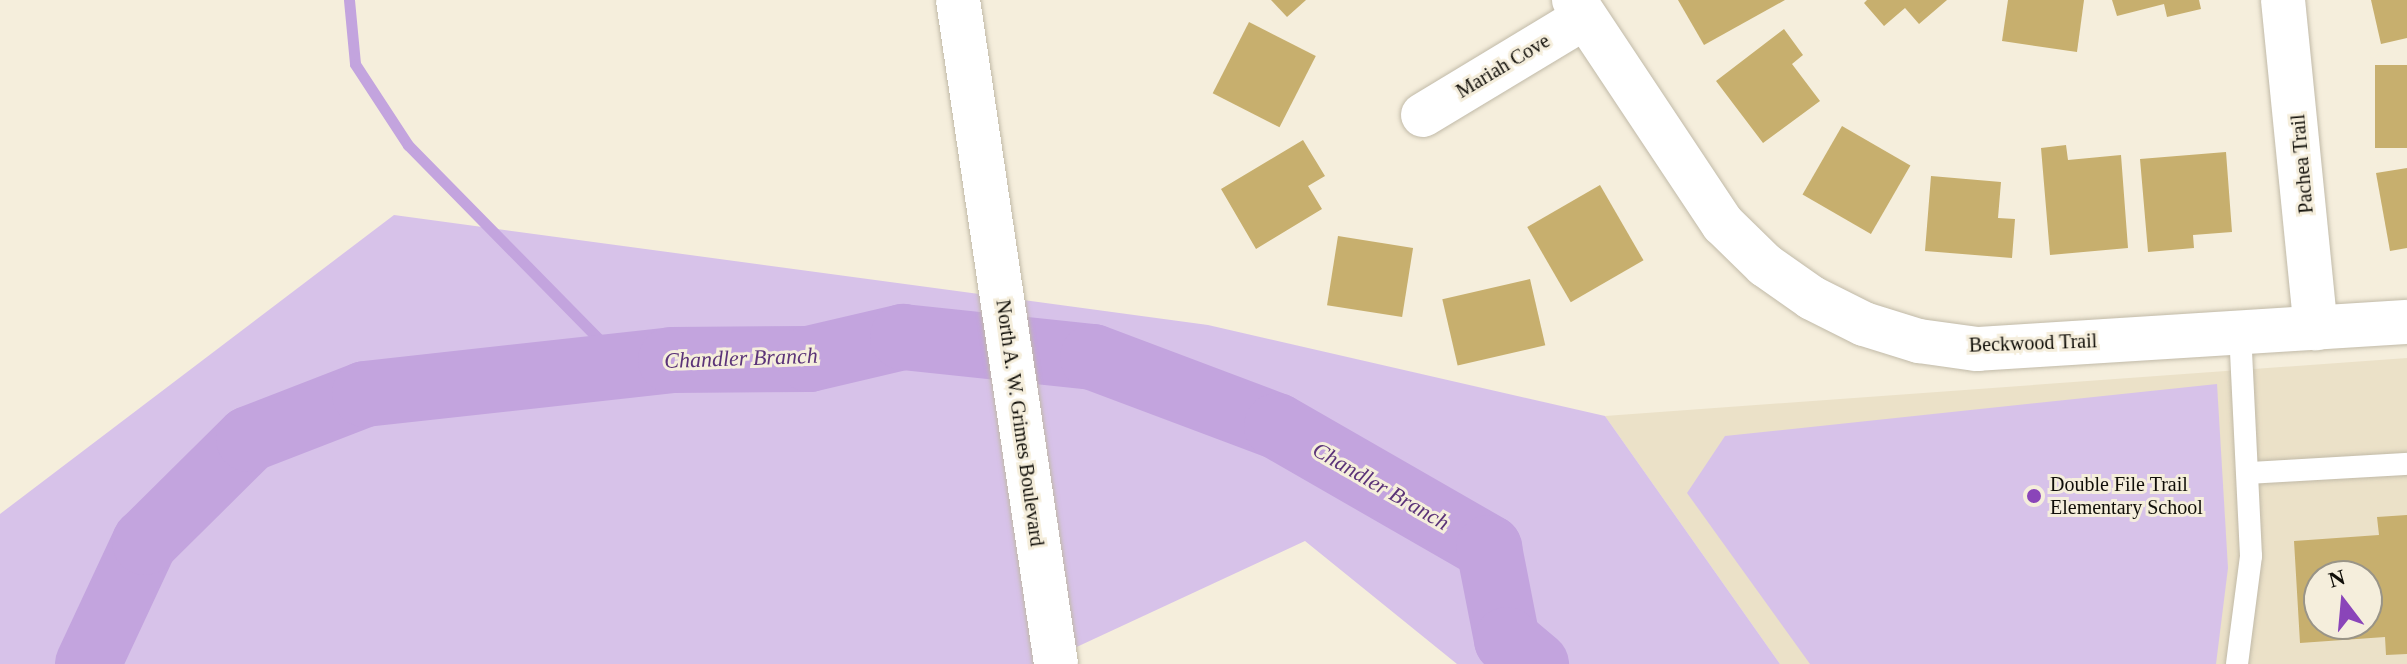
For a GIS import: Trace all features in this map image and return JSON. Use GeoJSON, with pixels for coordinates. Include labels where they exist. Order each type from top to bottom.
{"type":"FeatureCollection","features":[{"type":"Feature","properties":{"kind":"street","name":"North A. W. Grimes Boulevard"},"geometry":{"type":"LineString","coordinates":[[958,0],[1053,643]]}},
{"type":"Feature","properties":{"kind":"street","name":"Pachea Trail"},"geometry":{"type":"LineString","coordinates":[[2283,0],[2316,328]]}},
{"type":"Feature","properties":{"kind":"street","name":"Beckwood Trail"},"geometry":{"type":"LineString","coordinates":[[1579,9],[1723,224],[1765,265],[1812,298],[1864,324],[1919,341],[1977,349],[2407,322]]}},
{"type":"Feature","properties":{"kind":"street","name":"Mariah Cove"},"geometry":{"type":"LineString","coordinates":[[1423,115],[1579,9]]}},
{"type":"Feature","properties":{"kind":"lane"},"geometry":{"type":"LineString","coordinates":[[2237,664],[2251,556],[2240,332]]}},
{"type":"Feature","properties":{"kind":"lane"},"geometry":{"type":"LineString","coordinates":[[2249,473],[2407,464]]}},
{"type":"Feature","properties":{"kind":"shaded area"},"geometry":{"type":"Polygon","coordinates":[[[394,215],[1208,325],[1605,416],[1780,664],[1457,664],[1305,541],[1040,664],[0,664],[0,514],[394,215]]]}},
{"type":"Feature","properties":{"kind":"shaded area","name":"Double File Trail Elementary School"},"geometry":{"type":"Polygon","coordinates":[[[2407,358],[2407,664],[1780,664],[1605,416],[2407,358]]]}},
{"type":"Feature","properties":{"kind":"shaded area","name":"Double File Trail Elementary School"},"geometry":{"type":"Polygon","coordinates":[[[2217,384],[2228,568],[2216,664],[1810,664],[1687,493],[1725,436],[2217,384]]]}},
{"type":"Feature","properties":{"kind":"building"},"geometry":{"type":"Polygon","coordinates":[[[1271,0],[1306,0],[1287,17],[1271,0]]]}},
{"type":"Feature","properties":{"kind":"building"},"geometry":{"type":"Polygon","coordinates":[[[1678,0],[1785,0],[1704,45],[1678,0]]]}},
{"type":"Feature","properties":{"kind":"building"},"geometry":{"type":"Polygon","coordinates":[[[1867,0],[1947,0],[1919,24],[1905,8],[1884,26],[1864,3],[1867,0]]]}},
{"type":"Feature","properties":{"kind":"building"},"geometry":{"type":"Polygon","coordinates":[[[2008,0],[2084,0],[2077,52],[2002,41],[2008,0]]]}},
{"type":"Feature","properties":{"kind":"building"},"geometry":{"type":"Polygon","coordinates":[[[2112,0],[2199,0],[2201,9],[2167,17],[2164,4],[2117,16],[2112,0]]]}},
{"type":"Feature","properties":{"kind":"building"},"geometry":{"type":"Polygon","coordinates":[[[2371,0],[2407,0],[2407,38],[2381,44],[2371,0]]]}},
{"type":"Feature","properties":{"kind":"building"},"geometry":{"type":"Polygon","coordinates":[[[1249,22],[1316,56],[1280,127],[1213,93],[1249,22]]]}},
{"type":"Feature","properties":{"kind":"building"},"geometry":{"type":"Polygon","coordinates":[[[1784,29],[1803,55],[1792,64],[1820,101],[1763,143],[1716,81],[1784,29]]]}},
{"type":"Feature","properties":{"kind":"building"},"geometry":{"type":"Polygon","coordinates":[[[2375,65],[2407,65],[2407,148],[2375,148],[2375,65]]]}},
{"type":"Feature","properties":{"kind":"building"},"geometry":{"type":"Polygon","coordinates":[[[1842,126],[1910,166],[1871,234],[1802,194],[1842,126]]]}},
{"type":"Feature","properties":{"kind":"building"},"geometry":{"type":"Polygon","coordinates":[[[1303,140],[1325,176],[1308,186],[1322,209],[1256,249],[1221,189],[1303,140]]]}},
{"type":"Feature","properties":{"kind":"building"},"geometry":{"type":"Polygon","coordinates":[[[2066,145],[2068,160],[2121,155],[2128,248],[2050,255],[2041,148],[2066,145]]]}},
{"type":"Feature","properties":{"kind":"building"},"geometry":{"type":"Polygon","coordinates":[[[2226,152],[2232,232],[2193,235],[2194,248],[2148,252],[2140,159],[2226,152]]]}},
{"type":"Feature","properties":{"kind":"building"},"geometry":{"type":"Polygon","coordinates":[[[2407,168],[2407,248],[2390,251],[2376,173],[2407,168]]]}},
{"type":"Feature","properties":{"kind":"building"},"geometry":{"type":"Polygon","coordinates":[[[1931,176],[2001,182],[1998,218],[2015,219],[2012,258],[1925,251],[1931,176]]]}},
{"type":"Feature","properties":{"kind":"building"},"geometry":{"type":"Polygon","coordinates":[[[1600,185],[1644,260],[1571,302],[1527,227],[1600,185]]]}},
{"type":"Feature","properties":{"kind":"building"},"geometry":{"type":"Polygon","coordinates":[[[1338,236],[1413,248],[1402,317],[1327,305],[1338,236]]]}},
{"type":"Feature","properties":{"kind":"building"},"geometry":{"type":"Polygon","coordinates":[[[1530,279],[1545,345],[1458,366],[1442,299],[1530,279]]]}},
{"type":"Feature","properties":{"kind":"building"},"geometry":{"type":"Polygon","coordinates":[[[2407,515],[2407,654],[2386,655],[2383,637],[2383,560],[2303,560],[2303,640],[2342,640],[2300,643],[2294,541],[2379,535],[2377,517],[2407,515]]]}},
{"type":"Feature","properties":{"kind":"waterway"},"geometry":{"type":"LineString","coordinates":[[349,0],[355,64],[408,145],[624,365]]}},
{"type":"Feature","properties":{"kind":"waterway","name":"Chandler Branch"},"geometry":{"type":"LineString","coordinates":[[88,664],[145,542],[249,439],[365,394],[671,360],[809,359],[903,337],[1093,357],[1277,426],[1489,548],[1507,640],[1536,664]]}},
{"type":"Feature","properties":{"kind":"place","name":"Double File Trail Elementary School"},"geometry":{"type":"Point","coordinates":[2034,496]}}]}
